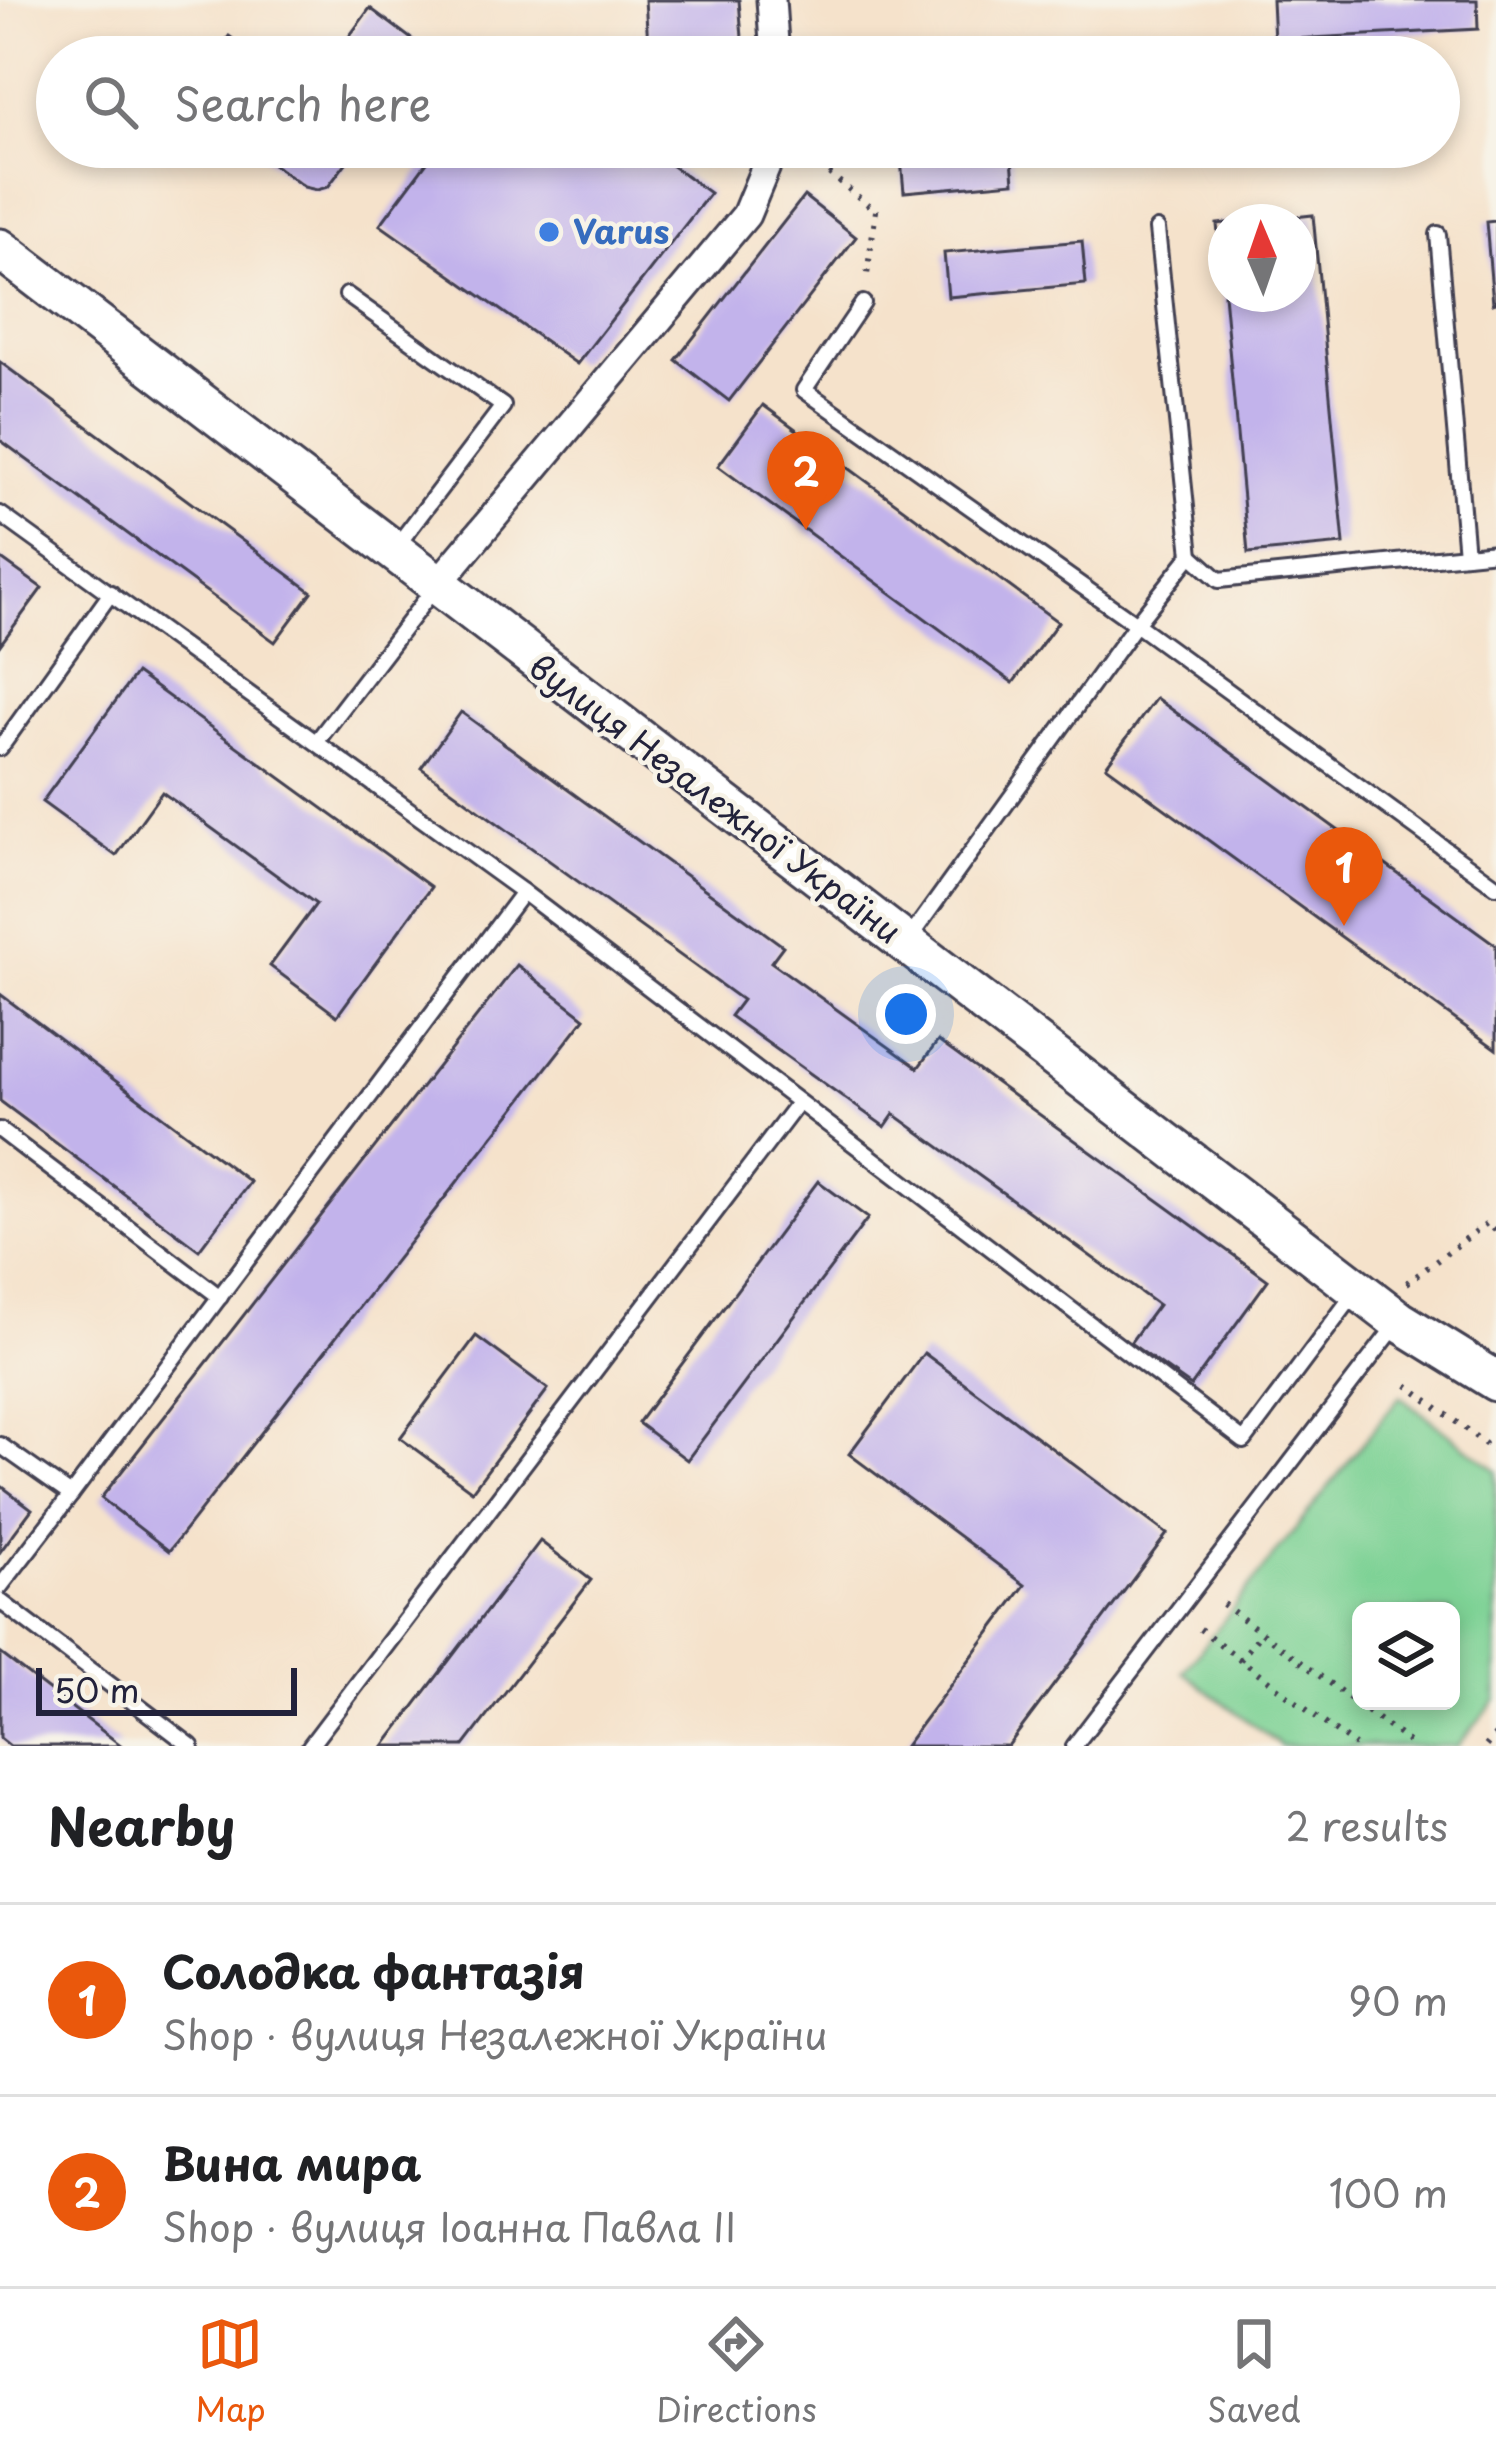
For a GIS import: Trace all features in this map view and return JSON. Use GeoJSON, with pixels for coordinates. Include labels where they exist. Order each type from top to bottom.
{"type":"FeatureCollection","features":[{"type":"Feature","properties":{"kind":"street"},"geometry":{"type":"LineString","coordinates":[[771,0],[774,36]]}},
{"type":"Feature","properties":{"kind":"street"},"geometry":{"type":"LineString","coordinates":[[436,586],[746,215],[765,168]]}},
{"type":"Feature","properties":{"kind":"street","name":"вулиця Незалежної України"},"geometry":{"type":"LineString","coordinates":[[0,249],[1399,1321],[1496,1382]]}},
{"type":"Feature","properties":{"kind":"lane"},"geometry":{"type":"LineString","coordinates":[[1157,229],[1191,555],[1219,580],[1496,552]]}},
{"type":"Feature","properties":{"kind":"lane"},"geometry":{"type":"LineString","coordinates":[[1438,234],[1466,555]]}},
{"type":"Feature","properties":{"kind":"lane"},"geometry":{"type":"LineString","coordinates":[[346,295],[503,406],[392,551]]}},
{"type":"Feature","properties":{"kind":"lane"},"geometry":{"type":"LineString","coordinates":[[863,303],[804,389],[1496,886]]}},
{"type":"Feature","properties":{"kind":"lane"},"geometry":{"type":"LineString","coordinates":[[0,514],[523,892],[1244,1441],[1358,1289]]}},
{"type":"Feature","properties":{"kind":"lane"},"geometry":{"type":"LineString","coordinates":[[904,944],[1191,555]]}},
{"type":"Feature","properties":{"kind":"lane"},"geometry":{"type":"LineString","coordinates":[[317,741],[436,586]]}},
{"type":"Feature","properties":{"kind":"lane"},"geometry":{"type":"LineString","coordinates":[[0,748],[111,593]]}},
{"type":"Feature","properties":{"kind":"lane"},"geometry":{"type":"LineString","coordinates":[[0,1587],[523,892]]}},
{"type":"Feature","properties":{"kind":"lane"},"geometry":{"type":"LineString","coordinates":[[310,1746],[798,1103]]}},
{"type":"Feature","properties":{"kind":"lane"},"geometry":{"type":"LineString","coordinates":[[0,1130],[220,1297]]}},
{"type":"Feature","properties":{"kind":"lane"},"geometry":{"type":"LineString","coordinates":[[1074,1746],[1399,1321]]}},
{"type":"Feature","properties":{"kind":"lane"},"geometry":{"type":"LineString","coordinates":[[0,1445],[71,1495]]}},
{"type":"Feature","properties":{"kind":"lane"},"geometry":{"type":"LineString","coordinates":[[0,1601],[191,1746]]}},
{"type":"Feature","properties":{"kind":"path"},"geometry":{"type":"LineString","coordinates":[[822,168],[875,211],[863,303]]}},
{"type":"Feature","properties":{"kind":"path"},"geometry":{"type":"LineString","coordinates":[[1487,1223],[1496,1231]]}},
{"type":"Feature","properties":{"kind":"path"},"geometry":{"type":"LineString","coordinates":[[1407,1384],[1496,1452]]}},
{"type":"Feature","properties":{"kind":"path"},"geometry":{"type":"LineString","coordinates":[[1223,1604],[1414,1746]]}},
{"type":"Feature","properties":{"kind":"path"},"geometry":{"type":"LineString","coordinates":[[1200,1629],[1355,1746]]}},
{"type":"Feature","properties":{"kind":"path"},"geometry":{"type":"LineString","coordinates":[[1240,1660],[1262,1632]]}},
{"type":"Feature","properties":{"kind":"path"},"geometry":{"type":"LineString","coordinates":[[1486,1746],[1496,1734]]}},
{"type":"Feature","properties":{"kind":"green space"},"geometry":{"type":"Polygon","coordinates":[[[1400,1396],[1496,1470],[1496,1700],[1457,1746],[1281,1746],[1183,1672],[1400,1396]]]}},
{"type":"Feature","properties":{"kind":"building"},"geometry":{"type":"Polygon","coordinates":[[[645,0],[739,0],[742,36],[648,36],[645,0]]]}},
{"type":"Feature","properties":{"kind":"building"},"geometry":{"type":"Polygon","coordinates":[[[1272,0],[1477,0],[1478,29],[1274,36],[1272,0]]]}},
{"type":"Feature","properties":{"kind":"building"},"geometry":{"type":"Polygon","coordinates":[[[370,8],[408,36],[349,36],[370,8]]]}},
{"type":"Feature","properties":{"kind":"building"},"geometry":{"type":"Polygon","coordinates":[[[278,168],[342,168],[328,187],[304,187],[278,168]]]}},
{"type":"Feature","properties":{"kind":"building"},"geometry":{"type":"Polygon","coordinates":[[[422,168],[675,168],[710,193],[577,364],[380,225],[422,168]]]}},
{"type":"Feature","properties":{"kind":"building"},"geometry":{"type":"Polygon","coordinates":[[[902,168],[1013,168],[1014,182],[904,192],[902,168]]]}},
{"type":"Feature","properties":{"kind":"building"},"geometry":{"type":"Polygon","coordinates":[[[804,196],[856,237],[729,401],[676,360],[804,196]]]}},
{"type":"Feature","properties":{"kind":"building"},"geometry":{"type":"Polygon","coordinates":[[[1496,221],[1496,302],[1493,303],[1486,222],[1496,221]]]}},
{"type":"Feature","properties":{"kind":"building"},"geometry":{"type":"Polygon","coordinates":[[[1082,241],[1086,284],[948,297],[944,253],[1082,241]]]}},
{"type":"Feature","properties":{"kind":"building"},"geometry":{"type":"Polygon","coordinates":[[[1316,247],[1344,544],[1248,553],[1226,312],[1316,312],[1316,247]]]}},
{"type":"Feature","properties":{"kind":"building"},"geometry":{"type":"Polygon","coordinates":[[[0,362],[312,592],[275,642],[0,440],[0,362]]]}},
{"type":"Feature","properties":{"kind":"building"},"geometry":{"type":"Polygon","coordinates":[[[763,405],[1058,622],[1013,683],[718,466],[763,405]]]}},
{"type":"Feature","properties":{"kind":"building"},"geometry":{"type":"Polygon","coordinates":[[[0,558],[42,588],[0,645],[0,558]]]}},
{"type":"Feature","properties":{"kind":"building"},"geometry":{"type":"Polygon","coordinates":[[[136,673],[431,887],[337,1016],[270,966],[316,904],[162,792],[116,856],[42,802],[136,673]]]}},
{"type":"Feature","properties":{"kind":"building"},"geometry":{"type":"Polygon","coordinates":[[[1156,698],[1496,945],[1496,1049],[1106,766],[1156,698]]]}},
{"type":"Feature","properties":{"kind":"building"},"geometry":{"type":"Polygon","coordinates":[[[461,712],[783,946],[771,962],[918,1068],[938,1041],[1268,1280],[1191,1386],[1130,1343],[1158,1305],[894,1114],[885,1127],[730,1016],[742,1000],[421,768],[461,712]]]}},
{"type":"Feature","properties":{"kind":"building"},"geometry":{"type":"Polygon","coordinates":[[[517,965],[585,1018],[169,1551],[101,1498],[517,965]]]}},
{"type":"Feature","properties":{"kind":"building"},"geometry":{"type":"Polygon","coordinates":[[[0,994],[250,1182],[199,1250],[0,1101],[0,994]]]}},
{"type":"Feature","properties":{"kind":"building"},"geometry":{"type":"Polygon","coordinates":[[[818,1181],[868,1218],[687,1460],[638,1423],[818,1181]]]}},
{"type":"Feature","properties":{"kind":"building"},"geometry":{"type":"Polygon","coordinates":[[[476,1336],[548,1389],[472,1491],[400,1438],[476,1336]]]}},
{"type":"Feature","properties":{"kind":"building"},"geometry":{"type":"Polygon","coordinates":[[[924,1353],[1167,1534],[1008,1746],[905,1746],[1025,1585],[849,1454],[924,1353]]]}},
{"type":"Feature","properties":{"kind":"building"},"geometry":{"type":"Polygon","coordinates":[[[0,1485],[32,1509],[0,1552],[0,1485]]]}},
{"type":"Feature","properties":{"kind":"building"},"geometry":{"type":"Polygon","coordinates":[[[540,1541],[591,1580],[464,1746],[384,1746],[540,1541]]]}},
{"type":"Feature","properties":{"kind":"building"},"geometry":{"type":"Polygon","coordinates":[[[0,1653],[122,1746],[10,1746],[0,1738],[0,1653]]]}},
{"type":"Feature","properties":{"kind":"place","name":"Varus"},"geometry":{"type":"Point","coordinates":[549,232]}},
{"type":"Feature","properties":{"kind":"place","name":"Вина мира"},"geometry":{"type":"Point","coordinates":[806,530]}},
{"type":"Feature","properties":{"kind":"place","name":"Солодка фантазія"},"geometry":{"type":"Point","coordinates":[1344,926]}}]}
